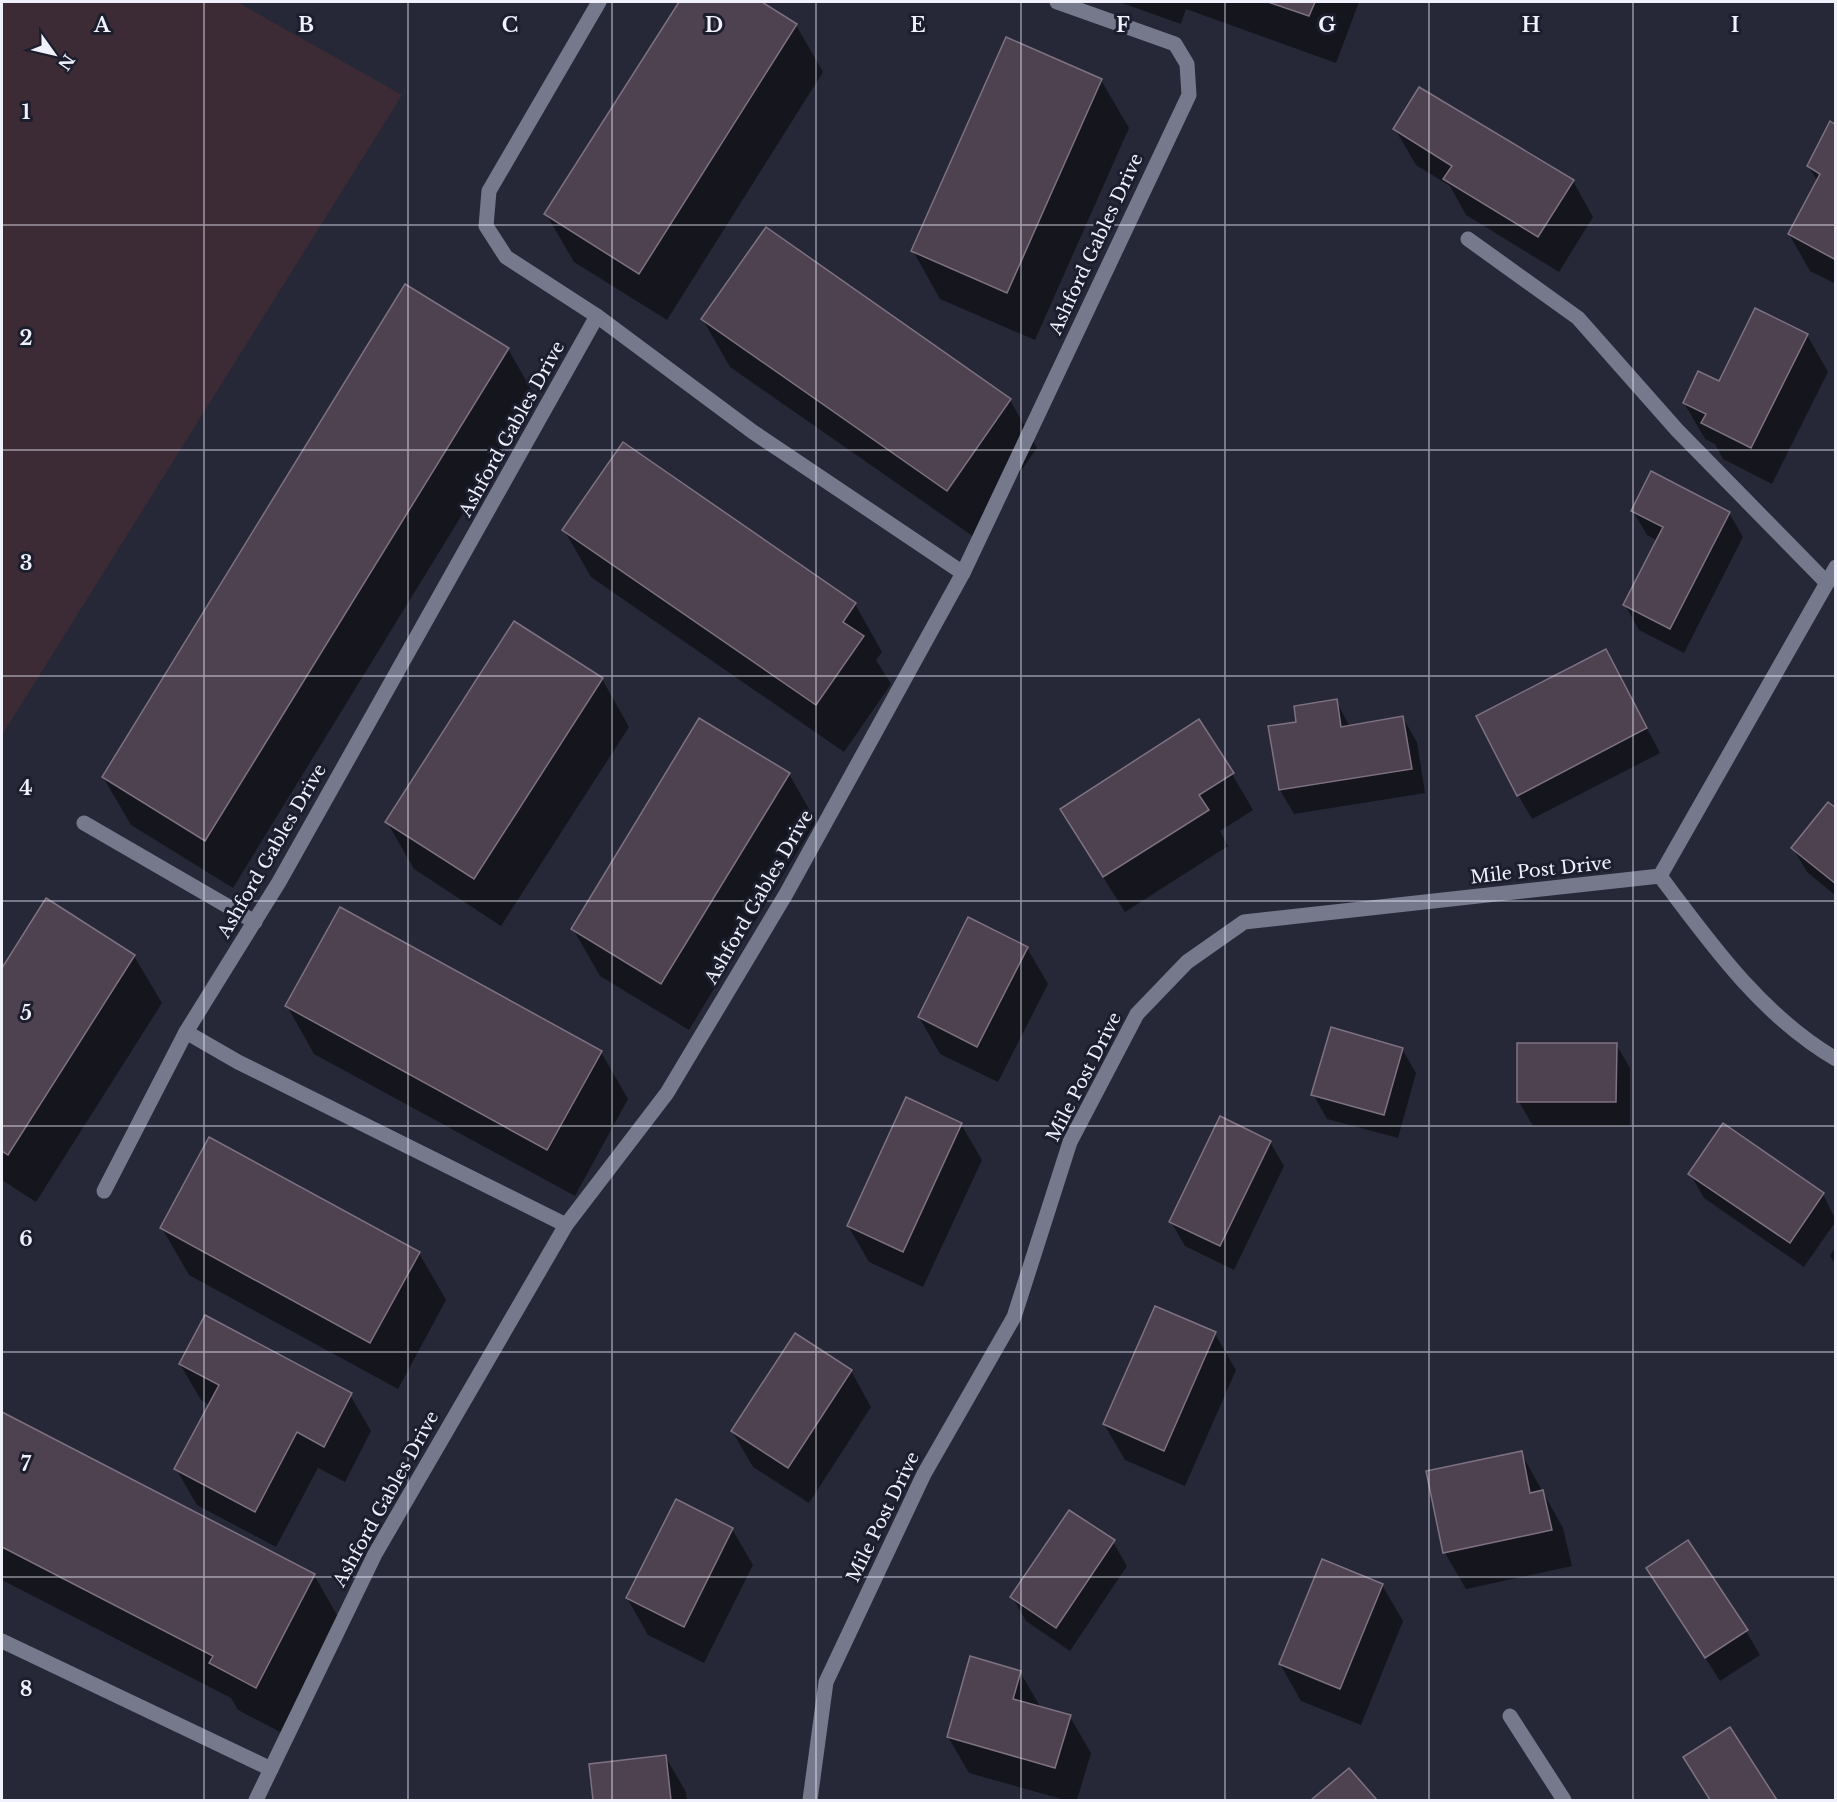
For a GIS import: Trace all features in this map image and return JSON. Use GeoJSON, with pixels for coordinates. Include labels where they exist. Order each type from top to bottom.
{"type":"FeatureCollection","features":[{"type":"Feature","properties":{"kind":"street"},"geometry":{"type":"LineString","coordinates":[[600,2],[489,191],[486,226],[506,257],[597,316],[753,432],[963,573]]}},
{"type":"Feature","properties":{"kind":"street","name":"Ashford Gables Drive"},"geometry":{"type":"LineString","coordinates":[[256,1800],[375,1554],[566,1225],[667,1093],[786,894],[963,573],[1188,95],[1187,64],[1175,44],[1057,2]]}},
{"type":"Feature","properties":{"kind":"street"},"geometry":{"type":"LineString","coordinates":[[1468,239],[1578,318],[1677,430],[1827,583]]}},
{"type":"Feature","properties":{"kind":"street","name":"Ashford Gables Drive"},"geometry":{"type":"LineString","coordinates":[[104,1191],[186,1032],[255,922],[597,316]]}},
{"type":"Feature","properties":{"kind":"street"},"geometry":{"type":"LineString","coordinates":[[1836,567],[1659,876],[1721,957],[1768,1006],[1820,1050],[1836,1059]]}},
{"type":"Feature","properties":{"kind":"street"},"geometry":{"type":"LineString","coordinates":[[84,824],[255,922]]}},
{"type":"Feature","properties":{"kind":"street","name":"Mile Post Drive"},"geometry":{"type":"LineString","coordinates":[[810,1800],[826,1682],[924,1474],[1014,1317],[1070,1142],[1137,1014],[1187,962],[1244,922],[1659,876]]}},
{"type":"Feature","properties":{"kind":"street"},"geometry":{"type":"LineString","coordinates":[[186,1032],[238,1062],[566,1225]]}},
{"type":"Feature","properties":{"kind":"street"},"geometry":{"type":"LineString","coordinates":[[2,1641],[271,1769]]}},
{"type":"Feature","properties":{"kind":"street"},"geometry":{"type":"LineString","coordinates":[[1510,1716],[1564,1800]]}},
{"type":"Feature","properties":{"kind":"shaded area"},"geometry":{"type":"Polygon","coordinates":[[[2,2],[237,2],[402,95],[2,735],[2,2]]]}},
{"type":"Feature","properties":{"kind":"building"},"geometry":{"type":"Polygon","coordinates":[[[679,2],[762,2],[797,24],[639,274],[544,214],[679,2]]]}},
{"type":"Feature","properties":{"kind":"building"},"geometry":{"type":"Polygon","coordinates":[[[1268,2],[1315,2],[1309,16],[1268,2]]]}},
{"type":"Feature","properties":{"kind":"building"},"geometry":{"type":"Polygon","coordinates":[[[1006,37],[1102,79],[1007,293],[911,251],[1006,37]]]}},
{"type":"Feature","properties":{"kind":"building"},"geometry":{"type":"Polygon","coordinates":[[[1419,87],[1574,180],[1538,237],[1443,179],[1452,166],[1393,129],[1419,87]]]}},
{"type":"Feature","properties":{"kind":"building"},"geometry":{"type":"Polygon","coordinates":[[[1830,121],[1836,125],[1836,260],[1788,234],[1820,174],[1807,166],[1830,121]]]}},
{"type":"Feature","properties":{"kind":"building"},"geometry":{"type":"Polygon","coordinates":[[[766,227],[1011,399],[947,491],[701,319],[766,227]]]}},
{"type":"Feature","properties":{"kind":"building"},"geometry":{"type":"Polygon","coordinates":[[[405,284],[509,348],[205,841],[102,777],[405,284]]]}},
{"type":"Feature","properties":{"kind":"building"},"geometry":{"type":"Polygon","coordinates":[[[1755,308],[1808,334],[1751,448],[1701,423],[1706,414],[1683,403],[1698,371],[1719,381],[1755,308]]]}},
{"type":"Feature","properties":{"kind":"building"},"geometry":{"type":"Polygon","coordinates":[[[623,442],[856,603],[843,622],[864,636],[816,705],[562,530],[623,442]]]}},
{"type":"Feature","properties":{"kind":"building"},"geometry":{"type":"Polygon","coordinates":[[[1651,471],[1730,512],[1670,629],[1623,605],[1663,527],[1631,511],[1651,471]]]}},
{"type":"Feature","properties":{"kind":"building"},"geometry":{"type":"Polygon","coordinates":[[[514,621],[603,678],[474,879],[385,822],[514,621]]]}},
{"type":"Feature","properties":{"kind":"building"},"geometry":{"type":"Polygon","coordinates":[[[1606,649],[1647,728],[1517,796],[1476,716],[1606,649]]]}},
{"type":"Feature","properties":{"kind":"building"},"geometry":{"type":"Polygon","coordinates":[[[1337,699],[1341,727],[1403,716],[1412,769],[1279,790],[1268,726],[1296,722],[1294,706],[1337,699]]]}},
{"type":"Feature","properties":{"kind":"building"},"geometry":{"type":"Polygon","coordinates":[[[699,718],[790,773],[661,984],[571,929],[699,718]]]}},
{"type":"Feature","properties":{"kind":"building"},"geometry":{"type":"Polygon","coordinates":[[[1199,719],[1234,773],[1199,795],[1209,810],[1103,877],[1060,809],[1199,719]]]}},
{"type":"Feature","properties":{"kind":"building"},"geometry":{"type":"Polygon","coordinates":[[[1828,802],[1836,808],[1836,884],[1791,848],[1828,802]]]}},
{"type":"Feature","properties":{"kind":"building"},"geometry":{"type":"Polygon","coordinates":[[[46,898],[135,955],[8,1155],[2,1151],[2,968],[46,898]]]}},
{"type":"Feature","properties":{"kind":"building"},"geometry":{"type":"Polygon","coordinates":[[[340,907],[602,1051],[547,1150],[285,1006],[340,907]]]}},
{"type":"Feature","properties":{"kind":"building"},"geometry":{"type":"Polygon","coordinates":[[[968,917],[1028,947],[977,1047],[918,1017],[968,917]]]}},
{"type":"Feature","properties":{"kind":"building"},"geometry":{"type":"Polygon","coordinates":[[[1331,1027],[1403,1048],[1384,1115],[1311,1095],[1331,1027]]]}},
{"type":"Feature","properties":{"kind":"building"},"geometry":{"type":"Polygon","coordinates":[[[1517,1043],[1617,1043],[1616,1102],[1517,1102],[1517,1043]]]}},
{"type":"Feature","properties":{"kind":"building"},"geometry":{"type":"Polygon","coordinates":[[[906,1097],[962,1123],[903,1252],[847,1226],[906,1097]]]}},
{"type":"Feature","properties":{"kind":"building"},"geometry":{"type":"Polygon","coordinates":[[[1220,1116],[1271,1141],[1220,1246],[1169,1222],[1220,1116]]]}},
{"type":"Feature","properties":{"kind":"building"},"geometry":{"type":"Polygon","coordinates":[[[1723,1123],[1824,1193],[1790,1243],[1688,1174],[1723,1123]]]}},
{"type":"Feature","properties":{"kind":"building"},"geometry":{"type":"Polygon","coordinates":[[[209,1137],[420,1252],[370,1343],[160,1228],[209,1137]]]}},
{"type":"Feature","properties":{"kind":"building"},"geometry":{"type":"Polygon","coordinates":[[[1155,1306],[1216,1332],[1164,1451],[1103,1424],[1155,1306]]]}},
{"type":"Feature","properties":{"kind":"building"},"geometry":{"type":"Polygon","coordinates":[[[205,1315],[352,1393],[324,1447],[297,1432],[255,1512],[174,1469],[219,1385],[179,1364],[205,1315]]]}},
{"type":"Feature","properties":{"kind":"building"},"geometry":{"type":"Polygon","coordinates":[[[795,1333],[852,1370],[788,1468],[731,1431],[795,1333]]]}},
{"type":"Feature","properties":{"kind":"building"},"geometry":{"type":"Polygon","coordinates":[[[2,1412],[315,1574],[256,1688],[209,1663],[213,1656],[2,1547],[2,1412]]]}},
{"type":"Feature","properties":{"kind":"building"},"geometry":{"type":"Polygon","coordinates":[[[1522,1451],[1530,1493],[1543,1490],[1552,1530],[1443,1553],[1426,1471],[1522,1451]]]}},
{"type":"Feature","properties":{"kind":"building"},"geometry":{"type":"Polygon","coordinates":[[[676,1499],[733,1528],[684,1627],[626,1598],[676,1499]]]}},
{"type":"Feature","properties":{"kind":"building"},"geometry":{"type":"Polygon","coordinates":[[[1069,1510],[1115,1540],[1056,1628],[1010,1597],[1069,1510]]]}},
{"type":"Feature","properties":{"kind":"building"},"geometry":{"type":"Polygon","coordinates":[[[1688,1540],[1748,1630],[1705,1658],[1646,1568],[1688,1540]]]}},
{"type":"Feature","properties":{"kind":"building"},"geometry":{"type":"Polygon","coordinates":[[[1322,1559],[1383,1584],[1340,1689],[1279,1664],[1322,1559]]]}},
{"type":"Feature","properties":{"kind":"building"},"geometry":{"type":"Polygon","coordinates":[[[970,1656],[1021,1671],[1013,1699],[1071,1715],[1055,1768],[947,1737],[970,1656]]]}},
{"type":"Feature","properties":{"kind":"building"},"geometry":{"type":"Polygon","coordinates":[[[1730,1727],[1777,1800],[1710,1800],[1683,1757],[1730,1727]]]}},
{"type":"Feature","properties":{"kind":"building"},"geometry":{"type":"Polygon","coordinates":[[[666,1755],[671,1800],[593,1800],[589,1764],[666,1755]]]}},
{"type":"Feature","properties":{"kind":"building"},"geometry":{"type":"Polygon","coordinates":[[[1349,1768],[1377,1800],[1311,1800],[1349,1768]]]}}]}
